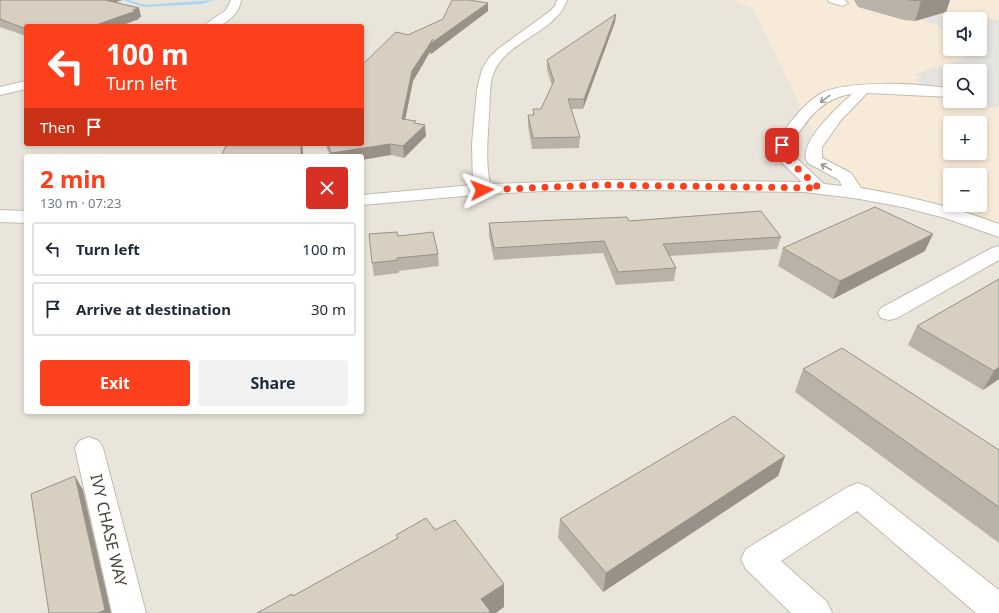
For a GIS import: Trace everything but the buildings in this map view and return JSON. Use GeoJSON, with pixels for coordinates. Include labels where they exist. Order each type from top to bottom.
{"type":"FeatureCollection","features":[{"type":"Feature","properties":{"kind":"street"},"geometry":{"type":"LineString","coordinates":[[212,24],[231,11],[236,3],[236,0]]}},
{"type":"Feature","properties":{"kind":"street"},"geometry":{"type":"LineString","coordinates":[[482,190],[478,163],[484,83],[489,69],[496,58],[506,48],[551,17],[558,10],[562,0]]}},
{"type":"Feature","properties":{"kind":"street"},"geometry":{"type":"LineString","coordinates":[[0,91],[24,86]]}},
{"type":"Feature","properties":{"kind":"street"},"geometry":{"type":"LineString","coordinates":[[819,188],[784,156],[782,145],[803,116],[827,96],[840,91],[862,90],[912,89],[943,92]]}},
{"type":"Feature","properties":{"kind":"street"},"geometry":{"type":"LineString","coordinates":[[855,192],[845,177],[814,160],[814,147],[836,117],[858,96],[862,90]]}},
{"type":"Feature","properties":{"kind":"street"},"geometry":{"type":"LineString","coordinates":[[364,200],[482,190],[599,185],[819,188],[855,192],[904,201],[943,211],[999,230]]}},
{"type":"Feature","properties":{"kind":"street"},"geometry":{"type":"LineString","coordinates":[[0,216],[24,217]]}},
{"type":"Feature","properties":{"kind":"street"},"geometry":{"type":"LineString","coordinates":[[890,313],[999,252]]}},
{"type":"Feature","properties":{"kind":"street","name":"IVY CHASE WAY"},"geometry":{"type":"LineString","coordinates":[[89,448],[129,613]]}},
{"type":"Feature","properties":{"kind":"street"},"geometry":{"type":"LineString","coordinates":[[815,613],[757,559],[858,495],[999,611]]}},
{"type":"Feature","properties":{"kind":"shaded area"},"geometry":{"type":"Polygon","coordinates":[[[0,0],[731,0],[753,8],[839,184],[943,208],[943,212],[960,212],[969,214],[999,230],[999,613],[0,613],[0,0]]]}},
{"type":"Feature","properties":{"kind":"shaded area"},"geometry":{"type":"Polygon","coordinates":[[[731,0],[999,0],[999,230],[969,214],[960,212],[987,212],[987,168],[943,168],[943,208],[839,184],[753,8],[731,0]]]}},
{"type":"Feature","properties":{"kind":"shaded area"},"geometry":{"type":"Polygon","coordinates":[[[943,13],[943,31],[938,25],[920,20],[943,13]]]}},
{"type":"Feature","properties":{"kind":"shaded area"},"geometry":{"type":"Polygon","coordinates":[[[987,19],[999,20],[999,106],[993,108],[987,106],[987,64],[947,64],[964,59],[962,56],[987,56],[987,19]]]}},
{"type":"Feature","properties":{"kind":"shaded area"},"geometry":{"type":"Polygon","coordinates":[[[943,65],[943,91],[913,80],[922,77],[914,74],[943,65]]]}},
{"type":"Feature","properties":{"kind":"waterway"},"geometry":{"type":"LineString","coordinates":[[125,0],[144,6],[202,3],[213,0]]}},
{"type":"Feature","properties":{"kind":"route"},"geometry":{"type":"LineString","coordinates":[[482,190],[542,186],[599,185],[819,188],[784,156],[782,145]]}}]}
